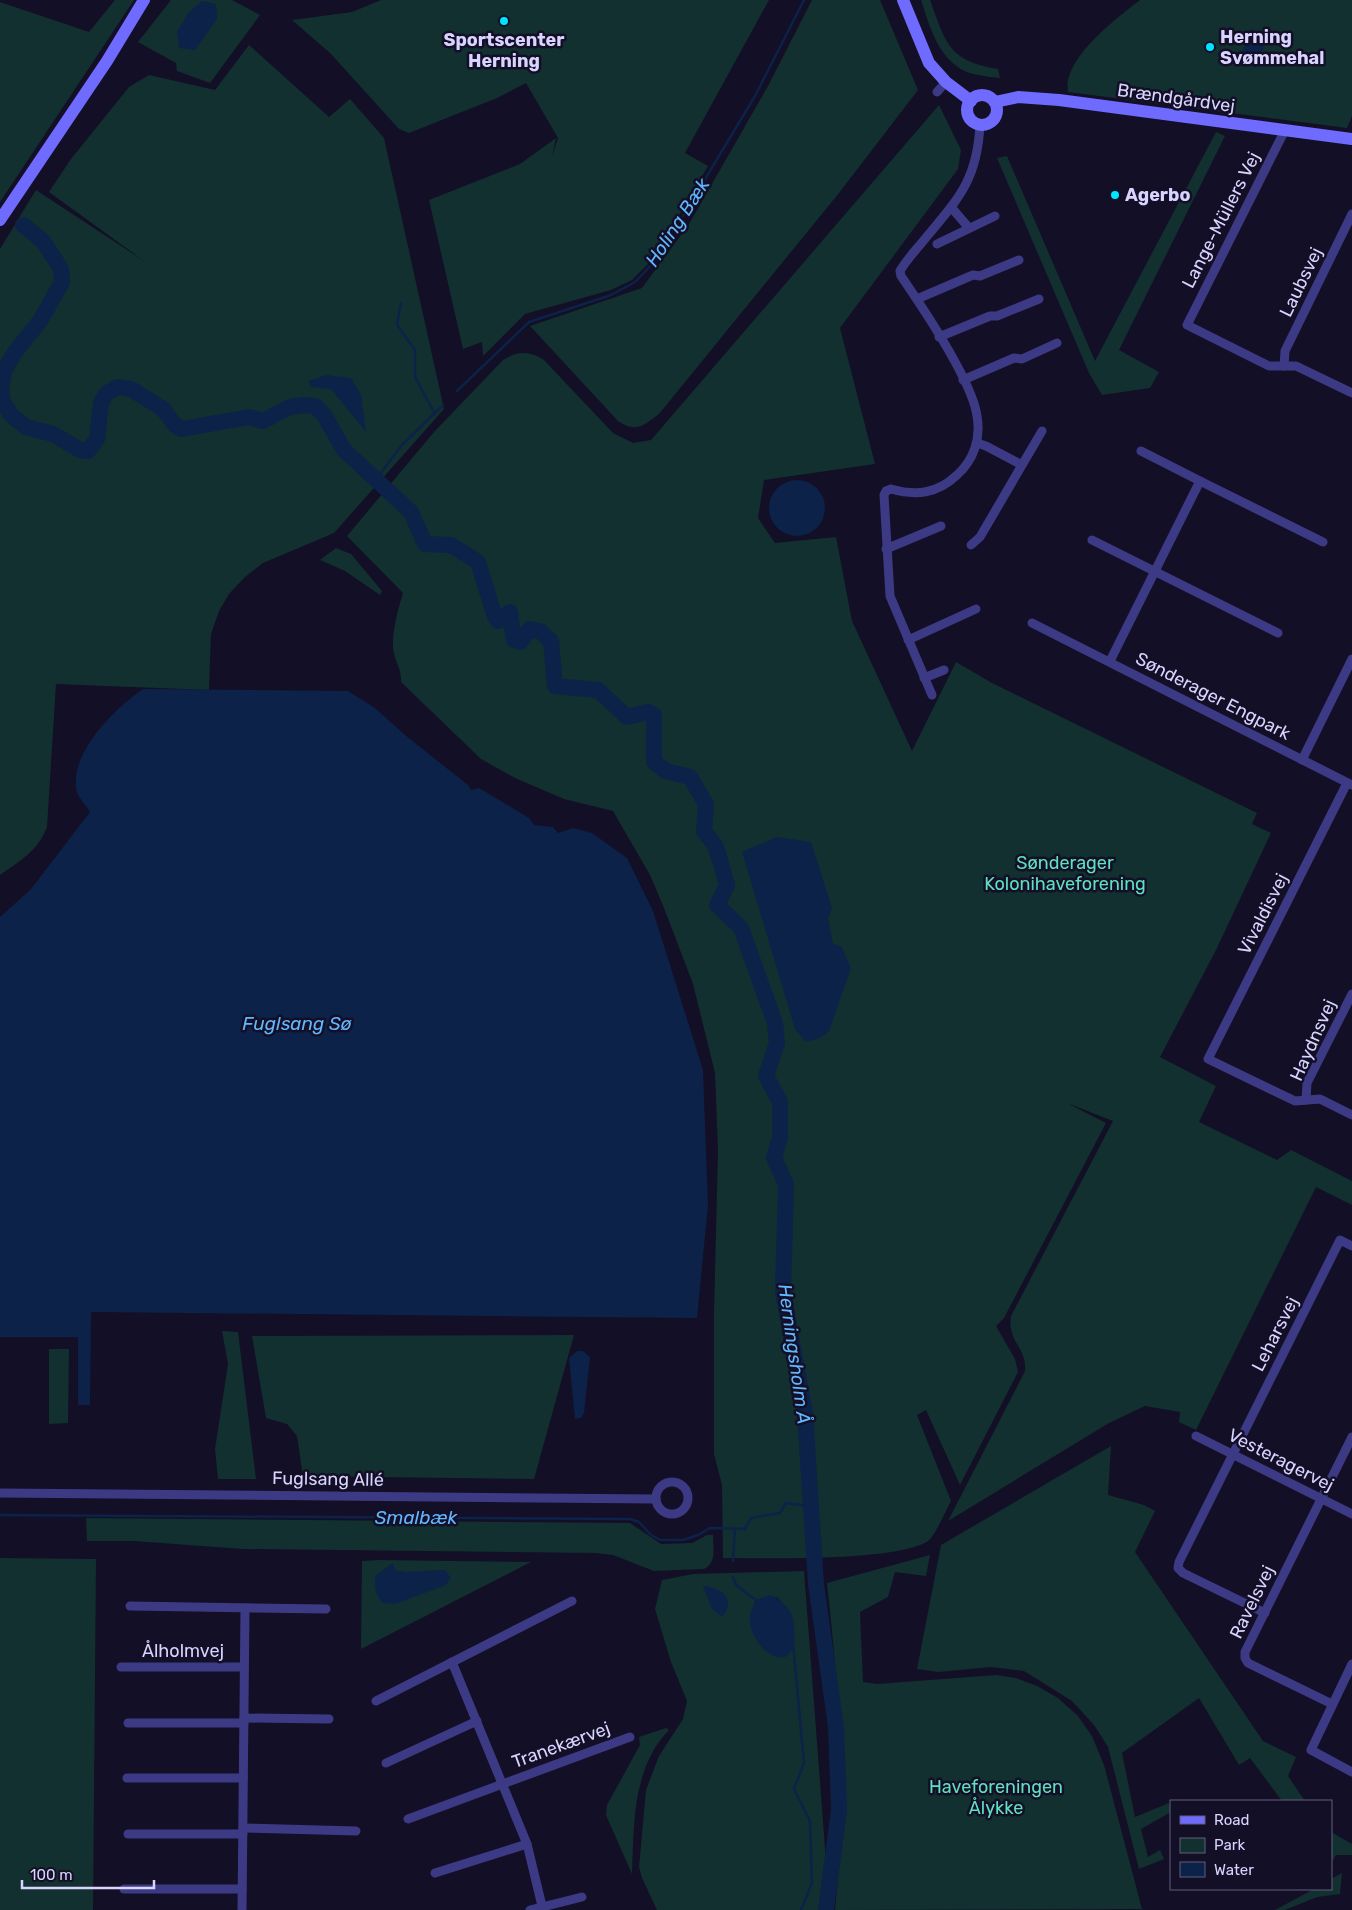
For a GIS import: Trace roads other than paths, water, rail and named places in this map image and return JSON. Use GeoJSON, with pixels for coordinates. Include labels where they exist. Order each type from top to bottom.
{"type":"FeatureCollection","features":[{"type":"Feature","properties":{"kind":"street"},"geometry":{"type":"LineString","coordinates":[[107,62],[144,0]]}},
{"type":"Feature","properties":{"kind":"street"},"geometry":{"type":"LineString","coordinates":[[0,220],[107,62],[154,0]]}},
{"type":"Feature","properties":{"kind":"street"},"geometry":{"type":"LineString","coordinates":[[903,0],[930,63],[946,82],[971,100]]}},
{"type":"Feature","properties":{"kind":"street"},"geometry":{"type":"LineString","coordinates":[[937,92],[946,82]]}},
{"type":"Feature","properties":{"kind":"street"},"geometry":{"type":"LineString","coordinates":[[978,96],[985,96],[995,102],[997,110],[995,118],[989,124],[980,125],[973,122],[968,116],[967,108],[971,100],[978,96]]}},
{"type":"Feature","properties":{"kind":"street","name":"Brændgårdvej"},"geometry":{"type":"LineString","coordinates":[[995,102],[1018,97],[1059,100],[1352,139]]}},
{"type":"Feature","properties":{"kind":"street"},"geometry":{"type":"LineString","coordinates":[[932,695],[890,596],[883,503],[886,490],[920,494],[933,491],[945,485],[963,469],[977,443],[976,409],[964,380],[917,299],[901,276],[900,271],[970,180],[979,151],[980,125]]}},
{"type":"Feature","properties":{"kind":"street","name":"Lange-Müllers Vej"},"geometry":{"type":"LineString","coordinates":[[1284,366],[1269,366],[1187,325],[1285,130]]}},
{"type":"Feature","properties":{"kind":"street"},"geometry":{"type":"LineString","coordinates":[[951,207],[969,228]]}},
{"type":"Feature","properties":{"kind":"street","name":"Laubsvej"},"geometry":{"type":"LineString","coordinates":[[1284,366],[1285,351],[1352,214]]}},
{"type":"Feature","properties":{"kind":"street"},"geometry":{"type":"LineString","coordinates":[[937,244],[995,216]]}},
{"type":"Feature","properties":{"kind":"street"},"geometry":{"type":"LineString","coordinates":[[917,299],[973,275],[980,276],[1019,260]]}},
{"type":"Feature","properties":{"kind":"street"},"geometry":{"type":"LineString","coordinates":[[939,337],[990,316],[997,316],[1039,299]]}},
{"type":"Feature","properties":{"kind":"street"},"geometry":{"type":"LineString","coordinates":[[964,380],[1014,358],[1022,359],[1057,344]]}},
{"type":"Feature","properties":{"kind":"street"},"geometry":{"type":"LineString","coordinates":[[1284,366],[1296,366],[1352,393]]}},
{"type":"Feature","properties":{"kind":"street"},"geometry":{"type":"LineString","coordinates":[[971,545],[980,537],[1042,431]]}},
{"type":"Feature","properties":{"kind":"street"},"geometry":{"type":"LineString","coordinates":[[977,443],[1022,465]]}},
{"type":"Feature","properties":{"kind":"street"},"geometry":{"type":"LineString","coordinates":[[1140,451],[1323,542]]}},
{"type":"Feature","properties":{"kind":"street","name":"Sønderager Engpark"},"geometry":{"type":"LineString","coordinates":[[1110,661],[1200,481]]}},
{"type":"Feature","properties":{"kind":"street"},"geometry":{"type":"LineString","coordinates":[[886,549],[941,526]]}},
{"type":"Feature","properties":{"kind":"street"},"geometry":{"type":"LineString","coordinates":[[1092,540],[1278,633]]}},
{"type":"Feature","properties":{"kind":"street"},"geometry":{"type":"LineString","coordinates":[[908,640],[976,609]]}},
{"type":"Feature","properties":{"kind":"street","name":"Sønderager Engpark"},"geometry":{"type":"LineString","coordinates":[[1032,624],[1110,661],[1349,784]]}},
{"type":"Feature","properties":{"kind":"street"},"geometry":{"type":"LineString","coordinates":[[1302,760],[1352,659]]}},
{"type":"Feature","properties":{"kind":"street"},"geometry":{"type":"LineString","coordinates":[[924,678],[944,670]]}},
{"type":"Feature","properties":{"kind":"street","name":"Vivaldisvej"},"geometry":{"type":"LineString","coordinates":[[1306,1100],[1295,1101],[1208,1060],[1349,784]]}},
{"type":"Feature","properties":{"kind":"street","name":"Haydnsvej"},"geometry":{"type":"LineString","coordinates":[[1306,1100],[1307,1083],[1352,994]]}},
{"type":"Feature","properties":{"kind":"street"},"geometry":{"type":"LineString","coordinates":[[1306,1100],[1320,1099],[1352,1115]]}},
{"type":"Feature","properties":{"kind":"street","name":"Leharsvej"},"geometry":{"type":"LineString","coordinates":[[1232,1454],[1340,1240],[1352,1246]]}},
{"type":"Feature","properties":{"kind":"street","name":"Vesteragervej"},"geometry":{"type":"LineString","coordinates":[[1196,1436],[1352,1514]]}},
{"type":"Feature","properties":{"kind":"street","name":"Ravelsvej"},"geometry":{"type":"LineString","coordinates":[[1332,1704],[1248,1663],[1245,1658],[1245,1652],[1352,1437]]}},
{"type":"Feature","properties":{"kind":"street"},"geometry":{"type":"LineString","coordinates":[[1232,1454],[1178,1568],[1265,1613]]}},
{"type":"Feature","properties":{"kind":"street","name":"Fuglsang Allé"},"geometry":{"type":"LineString","coordinates":[[0,1493],[656,1499]]}},
{"type":"Feature","properties":{"kind":"street"},"geometry":{"type":"LineString","coordinates":[[376,1701],[572,1601]]}},
{"type":"Feature","properties":{"kind":"street"},"geometry":{"type":"LineString","coordinates":[[130,1606],[326,1609]]}},
{"type":"Feature","properties":{"kind":"street","name":"Ålholmvej"},"geometry":{"type":"LineString","coordinates":[[242,1910],[245,1608]]}},
{"type":"Feature","properties":{"kind":"street","name":"Tranekærvej"},"geometry":{"type":"LineString","coordinates":[[452,1662],[527,1844],[542,1908]]}},
{"type":"Feature","properties":{"kind":"street"},"geometry":{"type":"LineString","coordinates":[[1352,1664],[1311,1750],[1352,1772]]}},
{"type":"Feature","properties":{"kind":"street","name":"Ålholmvej"},"geometry":{"type":"LineString","coordinates":[[121,1667],[244,1667]]}},
{"type":"Feature","properties":{"kind":"street"},"geometry":{"type":"LineString","coordinates":[[128,1723],[329,1719]]}},
{"type":"Feature","properties":{"kind":"street"},"geometry":{"type":"LineString","coordinates":[[386,1763],[477,1721]]}},
{"type":"Feature","properties":{"kind":"street","name":"Tranekærvej"},"geometry":{"type":"LineString","coordinates":[[408,1819],[630,1737]]}},
{"type":"Feature","properties":{"kind":"street"},"geometry":{"type":"LineString","coordinates":[[127,1778],[243,1778]]}},
{"type":"Feature","properties":{"kind":"street"},"geometry":{"type":"LineString","coordinates":[[128,1834],[356,1831]]}},
{"type":"Feature","properties":{"kind":"street"},"geometry":{"type":"LineString","coordinates":[[435,1873],[527,1844]]}},
{"type":"Feature","properties":{"kind":"street"},"geometry":{"type":"LineString","coordinates":[[124,1889],[242,1889]]}},
{"type":"Feature","properties":{"kind":"street"},"geometry":{"type":"LineString","coordinates":[[530,1910],[582,1897]]}},
{"type":"Feature","properties":{"kind":"water"},"geometry":{"type":"Polygon","coordinates":[[[202,1],[216,4],[217,19],[195,50],[179,48],[177,32],[189,12],[202,1]]]}},
{"type":"Feature","properties":{"kind":"water"},"geometry":{"type":"Polygon","coordinates":[[[1251,29],[1268,36],[1255,68],[1239,60],[1251,29]]]}},
{"type":"Feature","properties":{"kind":"water"},"geometry":{"type":"Polygon","coordinates":[[[326,375],[351,378],[361,395],[366,432],[331,389],[311,387],[308,381],[326,375]]]}},
{"type":"Feature","properties":{"kind":"water"},"geometry":{"type":"Polygon","coordinates":[[[791,480],[803,480],[817,488],[825,502],[823,519],[817,528],[803,536],[791,536],[781,531],[774,524],[769,514],[769,502],[774,492],[781,485],[791,480]]]}},
{"type":"Feature","properties":{"kind":"water","name":"Fuglsang Sø"},"geometry":{"type":"Polygon","coordinates":[[[143,689],[348,691],[375,708],[405,735],[468,785],[471,790],[479,788],[529,818],[534,825],[553,827],[558,833],[573,828],[592,833],[627,858],[653,911],[703,1070],[708,1205],[697,1318],[91,1312],[90,1405],[78,1405],[78,1337],[0,1337],[0,917],[31,889],[90,812],[77,792],[76,778],[79,763],[96,733],[120,707],[143,689]]]}},
{"type":"Feature","properties":{"kind":"water"},"geometry":{"type":"Polygon","coordinates":[[[777,837],[811,842],[832,908],[828,918],[833,944],[841,946],[851,968],[829,1031],[820,1038],[806,1042],[795,1029],[742,852],[777,837]]]}},
{"type":"Feature","properties":{"kind":"water"},"geometry":{"type":"Polygon","coordinates":[[[577,1351],[583,1351],[590,1357],[584,1413],[581,1418],[575,1419],[569,1358],[577,1351]]]}},
{"type":"Feature","properties":{"kind":"water"},"geometry":{"type":"Polygon","coordinates":[[[393,1563],[395,1570],[405,1572],[445,1570],[451,1578],[446,1585],[395,1604],[383,1603],[378,1597],[376,1590],[376,1575],[393,1563]]]}},
{"type":"Feature","properties":{"kind":"water"},"geometry":{"type":"Polygon","coordinates":[[[703,1586],[716,1589],[725,1595],[728,1605],[722,1617],[712,1609],[703,1586]]]}},
{"type":"Feature","properties":{"kind":"water"},"geometry":{"type":"Polygon","coordinates":[[[770,1595],[784,1604],[790,1611],[793,1619],[794,1640],[790,1652],[783,1657],[774,1656],[765,1650],[751,1628],[750,1615],[756,1600],[770,1595]]]}},
{"type":"Feature","properties":{"kind":"waterway","name":"Holing Bæk"},"geometry":{"type":"LineString","coordinates":[[457,391],[529,322],[611,295],[635,282],[657,259],[755,96],[804,0]]}},
{"type":"Feature","properties":{"kind":"waterway","name":"Herningsholm Å"},"geometry":{"type":"LineString","coordinates":[[23,225],[43,241],[61,269],[62,282],[40,321],[15,352],[4,371],[1,389],[3,402],[12,416],[26,427],[53,434],[80,450],[88,451],[97,439],[101,403],[106,394],[117,387],[131,389],[163,409],[175,425],[182,429],[249,417],[263,421],[290,407],[315,406],[324,415],[344,450],[411,512],[425,544],[451,545],[478,562],[494,614],[498,621],[510,612],[514,640],[520,642],[530,629],[540,631],[551,641],[555,686],[598,690],[627,717],[648,712],[654,715],[654,762],[666,771],[690,777],[706,804],[704,831],[716,847],[727,885],[717,905],[741,928],[775,1023],[777,1043],[766,1076],[780,1102],[780,1138],[774,1158],[786,1184],[783,1292],[805,1414],[816,1584],[836,1727],[839,1810],[826,1910]]}},
{"type":"Feature","properties":{"kind":"waterway"},"geometry":{"type":"LineString","coordinates":[[401,303],[397,325],[415,350],[415,377],[435,414]]}},
{"type":"Feature","properties":{"kind":"waterway","name":"Holing Bæk"},"geometry":{"type":"LineString","coordinates":[[376,479],[402,445],[443,405]]}},
{"type":"Feature","properties":{"kind":"waterway","name":"Smalbæk"},"geometry":{"type":"LineString","coordinates":[[0,1515],[630,1519],[639,1522],[651,1535],[660,1540],[683,1540],[698,1535],[710,1528],[745,1529],[751,1518],[780,1513],[786,1503],[811,1506]]}},
{"type":"Feature","properties":{"kind":"waterway"},"geometry":{"type":"LineString","coordinates":[[733,1561],[735,1528]]}},
{"type":"Feature","properties":{"kind":"waterway"},"geometry":{"type":"LineString","coordinates":[[733,1577],[736,1585],[757,1601]]}},
{"type":"Feature","properties":{"kind":"waterway"},"geometry":{"type":"LineString","coordinates":[[793,1643],[804,1763],[794,1789],[810,1821],[812,1883],[801,1910]]}},
{"type":"Feature","properties":{"kind":"place","name":"Sportscenter Herning"},"geometry":{"type":"Point","coordinates":[504,21]}},
{"type":"Feature","properties":{"kind":"place","name":"Herning Svømmehal"},"geometry":{"type":"Point","coordinates":[1210,47]}},
{"type":"Feature","properties":{"kind":"place","name":"Agerbo"},"geometry":{"type":"Point","coordinates":[1115,195]}},
{"type":"Feature","properties":{"kind":"park label","name":"Sønderager Kolonihaveforening"},"geometry":{"type":"Point","coordinates":[1065,873]}},
{"type":"Feature","properties":{"kind":"park label","name":"Haveforeningen Ålykke"},"geometry":{"type":"Point","coordinates":[996,1797]}}]}
